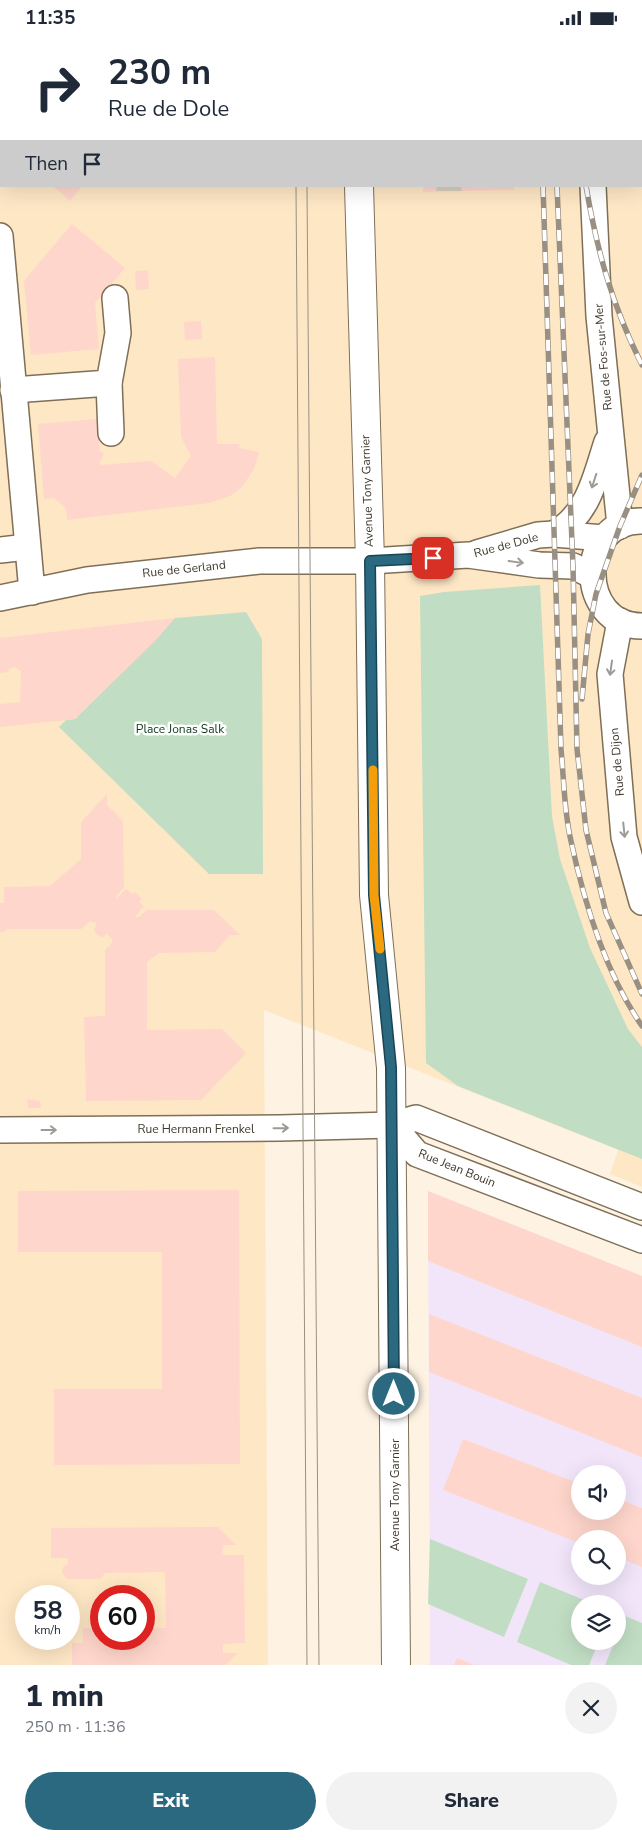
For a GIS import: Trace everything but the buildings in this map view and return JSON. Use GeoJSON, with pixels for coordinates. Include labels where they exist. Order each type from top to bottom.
{"type":"FeatureCollection","features":[{"type":"Feature","properties":{"kind":"main road","name":"Avenue Tony Garnier"},"geometry":{"type":"LineString","coordinates":[[359,187],[370,561],[374,895],[391,1067],[396,1665]]}},
{"type":"Feature","properties":{"kind":"street","name":"Rue de Fos-sur-Mer"},"geometry":{"type":"LineString","coordinates":[[593,187],[599,316],[609,435],[622,529]]}},
{"type":"Feature","properties":{"kind":"street"},"geometry":{"type":"LineString","coordinates":[[0,236],[9,403],[32,592]]}},
{"type":"Feature","properties":{"kind":"street"},"geometry":{"type":"LineString","coordinates":[[111,433],[108,383],[118,333],[115,298]]}},
{"type":"Feature","properties":{"kind":"street"},"geometry":{"type":"LineString","coordinates":[[9,403],[108,383]]}},
{"type":"Feature","properties":{"kind":"street"},"geometry":{"type":"LineString","coordinates":[[554,534],[570,525],[588,497],[609,435]]}},
{"type":"Feature","properties":{"kind":"street","name":"Rue de Dole"},"geometry":{"type":"LineString","coordinates":[[468,555],[538,535],[622,529]]}},
{"type":"Feature","properties":{"kind":"street"},"geometry":{"type":"LineString","coordinates":[[622,529],[597,549],[592,575],[596,594],[602,605],[631,623]]}},
{"type":"Feature","properties":{"kind":"street"},"geometry":{"type":"LineString","coordinates":[[0,550],[27,547]]}},
{"type":"Feature","properties":{"kind":"street","name":"Rue de Dole"},"geometry":{"type":"LineString","coordinates":[[370,561],[468,555],[539,565],[573,566],[592,575]]}},
{"type":"Feature","properties":{"kind":"street","name":"Rue de Gerland"},"geometry":{"type":"LineString","coordinates":[[0,598],[87,579],[259,561],[370,561]]}},
{"type":"Feature","properties":{"kind":"street","name":"Rue de Dijon"},"geometry":{"type":"LineString","coordinates":[[631,623],[610,674],[624,837],[642,902]]}},
{"type":"Feature","properties":{"kind":"street"},"geometry":{"type":"LineString","coordinates":[[392,1125],[416,1118],[642,1207]]}},
{"type":"Feature","properties":{"kind":"street","name":"Rue Hermann Frenkel"},"geometry":{"type":"LineString","coordinates":[[0,1130],[273,1129],[392,1125]]}},
{"type":"Feature","properties":{"kind":"street","name":"Rue Jean Bouin"},"geometry":{"type":"LineString","coordinates":[[392,1125],[417,1154],[642,1240]]}},
{"type":"Feature","properties":{"kind":"shaded area"},"geometry":{"type":"Polygon","coordinates":[[[0,187],[642,187],[642,1187],[610,1174],[618,1150],[264,1010],[268,1665],[0,1665],[0,187]]]}},
{"type":"Feature","properties":{"kind":"shaded area"},"geometry":{"type":"Polygon","coordinates":[[[428,1191],[642,1276],[642,1665],[430,1665],[428,1191]]]}},
{"type":"Feature","properties":{"kind":"green space"},"geometry":{"type":"Polygon","coordinates":[[[540,585],[552,816],[560,859],[590,948],[628,1029],[642,1047],[642,1159],[458,1086],[426,1063],[420,596],[444,592],[540,585]]]}},
{"type":"Feature","properties":{"kind":"green space","name":"Place Jonas Salk"},"geometry":{"type":"Polygon","coordinates":[[[246,612],[262,639],[263,874],[209,874],[59,727],[66,720],[75,719],[175,618],[246,612]]]}},
{"type":"Feature","properties":{"kind":"green space"},"geometry":{"type":"Polygon","coordinates":[[[430,1539],[528,1579],[504,1637],[428,1604],[430,1539]]]}},
{"type":"Feature","properties":{"kind":"green space"},"geometry":{"type":"Polygon","coordinates":[[[540,1582],[572,1595],[571,1650],[595,1650],[589,1665],[571,1665],[517,1642],[540,1582]]]}},
{"type":"Feature","properties":{"kind":"green space"},"geometry":{"type":"Polygon","coordinates":[[[626,1616],[642,1623],[642,1665],[605,1665],[611,1650],[626,1650],[626,1616]]]}},
{"type":"Feature","properties":{"kind":"tram line"},"geometry":{"type":"LineString","coordinates":[[296,187],[307,1665]]}},
{"type":"Feature","properties":{"kind":"tram line"},"geometry":{"type":"LineString","coordinates":[[307,187],[319,1665]]}},
{"type":"Feature","properties":{"kind":"railway"},"geometry":{"type":"LineString","coordinates":[[543,187],[564,795],[571,841],[598,937],[618,984],[642,1026]]}},
{"type":"Feature","properties":{"kind":"railway"},"geometry":{"type":"LineString","coordinates":[[557,187],[573,566],[577,749],[586,830],[606,913],[642,994]]}},
{"type":"Feature","properties":{"kind":"railway"},"geometry":{"type":"LineString","coordinates":[[586,187],[595,233],[607,277],[622,321],[642,365]]}},
{"type":"Feature","properties":{"kind":"railway"},"geometry":{"type":"LineString","coordinates":[[582,699],[588,634],[596,594],[620,526],[642,475]]}},
{"type":"Feature","properties":{"kind":"slow traffic"},"geometry":{"type":"LineString","coordinates":[[373,770],[374,895],[380,949]]}},
{"type":"Feature","properties":{"kind":"route"},"geometry":{"type":"LineString","coordinates":[[394,1394],[391,1067],[374,895],[370,561],[433,558]]}}]}
